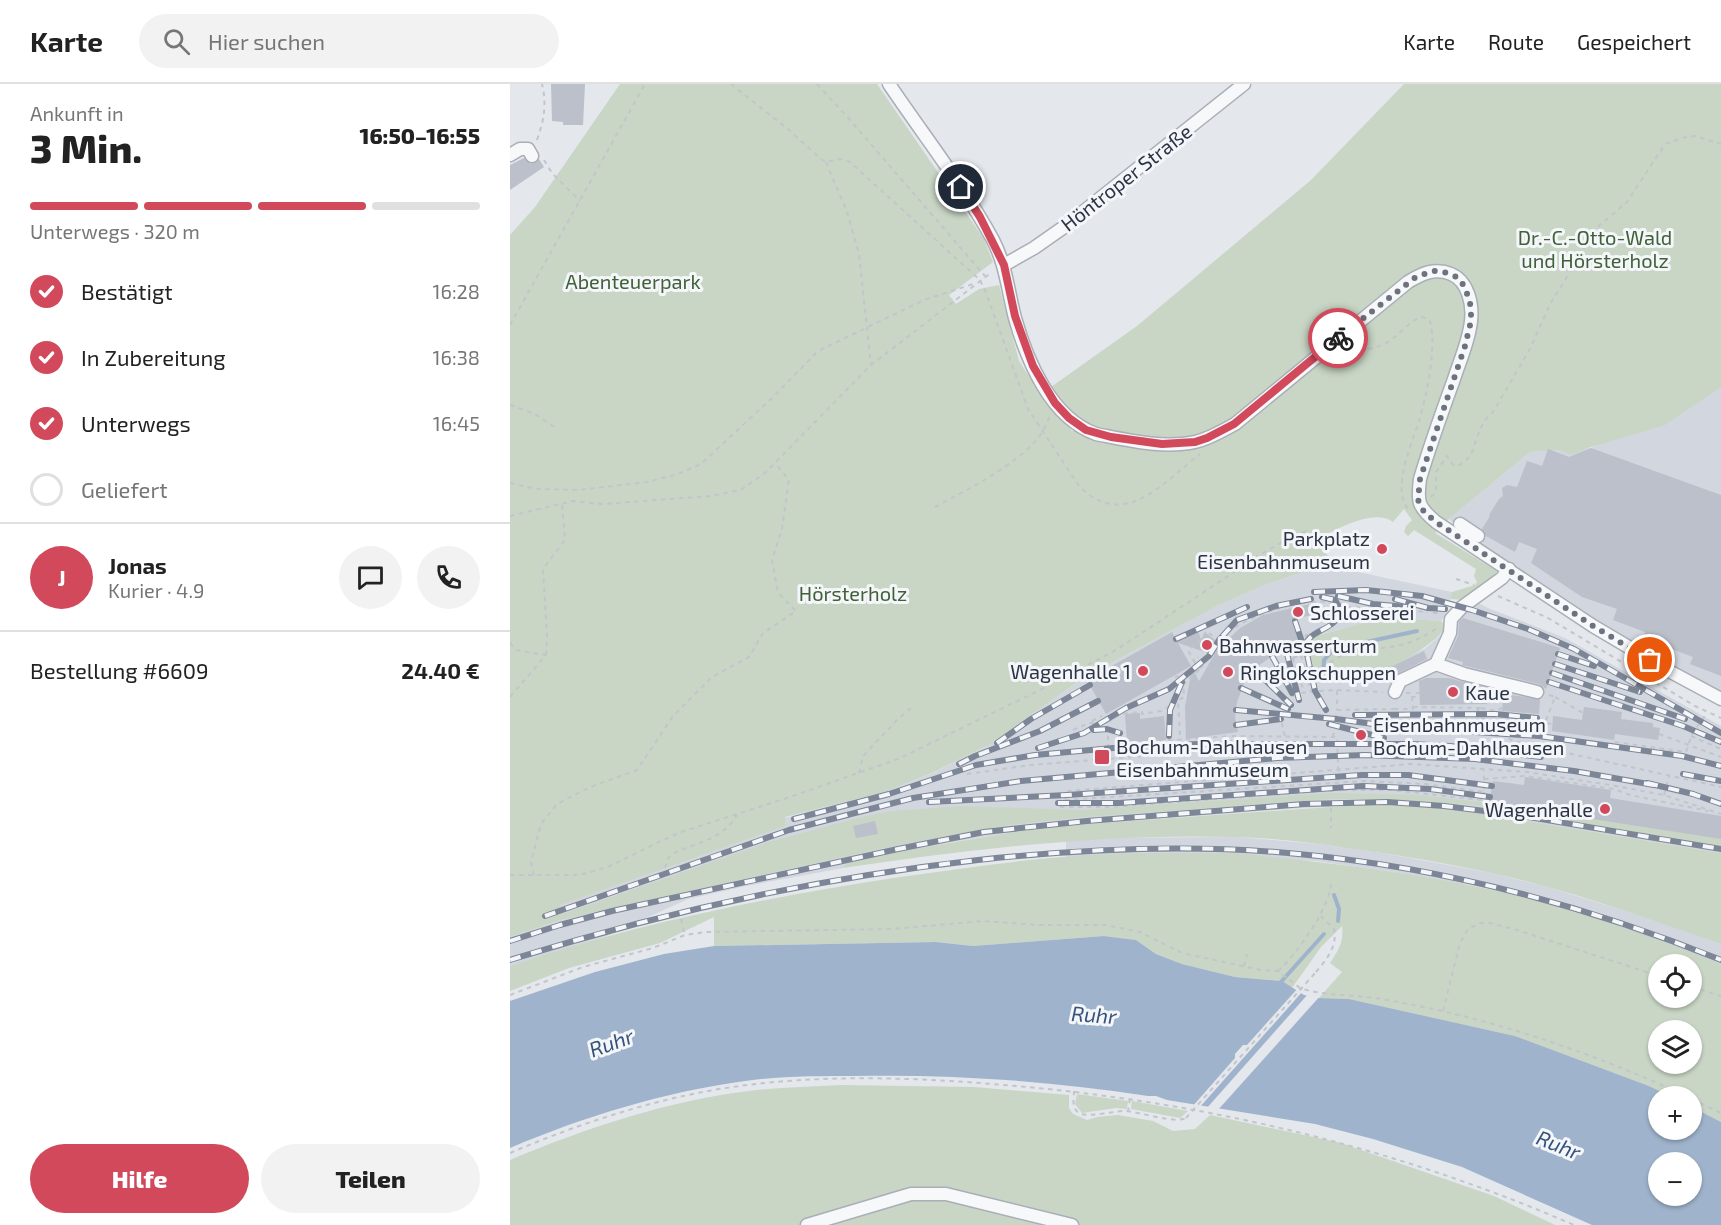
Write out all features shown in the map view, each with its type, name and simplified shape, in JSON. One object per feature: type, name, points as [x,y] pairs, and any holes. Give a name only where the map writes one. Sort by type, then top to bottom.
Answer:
[{"type":"street","points":[[889,84],[980,217],[1004,265],[1020,334],[1033,366],[1046,389],[1069,418],[1096,434],[1162,444],[1195,442],[1207,438],[1234,424],[1408,282],[1433,271],[1449,273],[1457,277],[1465,287],[1471,307],[1471,321],[1465,346],[1420,479],[1416,509],[1436,522],[1459,525],[1478,536]]},
{"type":"street","name":"Höntroper Straße","points":[[1004,265],[1064,227],[1244,84]]},
{"type":"street","points":[[510,154],[520,149],[536,152]]},
{"type":"street","points":[[1459,525],[1509,569],[1593,626],[1721,699]]},
{"type":"street","points":[[1395,692],[1400,681],[1436,664],[1450,633],[1451,619],[1462,607],[1502,578],[1509,569]]},
{"type":"street","points":[[1436,664],[1464,674],[1537,692]]},
{"type":"street","points":[[807,1225],[911,1194],[946,1194],[1072,1225]]},
{"type":"path","points":[[542,84],[544,119],[536,152],[552,173],[580,201]]},
{"type":"path","points":[[510,325],[645,84]]},
{"type":"path","points":[[731,84],[826,162],[856,240],[871,365]]},
{"type":"path","points":[[817,84],[985,276]]},
{"type":"path","points":[[1332,361],[1347,351],[1385,344],[1418,318],[1423,317],[1430,321],[1432,350],[1425,395],[1403,472],[1402,487],[1406,507],[1416,509],[1436,492],[1436,472],[1447,456],[1454,465],[1458,466],[1470,455],[1487,417],[1493,412],[1531,347],[1550,304],[1593,231],[1627,202],[1665,144],[1695,136],[1721,144]]},
{"type":"path","points":[[826,162],[840,159],[850,162],[980,280],[1028,409],[1079,486],[1095,498],[1111,504],[1130,502],[1157,490],[1205,450]]},
{"type":"path","points":[[510,516],[578,501],[602,504],[724,495],[741,490],[775,463],[871,365],[985,276],[1004,265]]},
{"type":"path","points":[[510,483],[536,489],[578,490],[647,482],[678,474],[701,464],[819,351],[924,300],[976,284]]},
{"type":"path","points":[[935,507],[1007,466],[1043,431],[1055,403]]},
{"type":"path","points":[[510,405],[535,414],[557,429]]},
{"type":"path","points":[[534,875],[531,862],[541,824],[557,804],[590,787],[637,770],[673,716],[712,677],[748,657],[763,633],[796,611],[778,593],[772,560],[782,529],[789,480],[775,463]]},
{"type":"path","points":[[510,697],[546,656],[543,569],[565,540],[562,503]]},
{"type":"path","points":[[510,875],[588,873],[610,866],[663,840],[859,773],[914,751],[1116,650],[1263,553],[1306,531]]},
{"type":"path","points":[[1300,533],[1326,544]]},
{"type":"path","points":[[1488,590],[1548,618],[1721,718]]},
{"type":"path","points":[[1183,685],[1199,670],[1228,632],[1247,620],[1282,608],[1323,600],[1331,601],[1337,606],[1428,612]]},
{"type":"path","points":[[1311,692],[1302,655],[1306,635],[1334,621],[1338,614],[1337,606]]},
{"type":"path","points":[[1327,671],[1328,665],[1340,657],[1359,651],[1412,642],[1447,622]]},
{"type":"path","points":[[1199,670],[1188,650],[1202,639],[1206,631],[1221,642]]},
{"type":"path","points":[[510,643],[516,650],[546,656]]},
{"type":"path","points":[[1290,649],[1304,693]]},
{"type":"path","points":[[1184,654],[1190,653]]},
{"type":"path","points":[[1293,658],[1302,655]]},
{"type":"path","points":[[1195,663],[1198,657]]},
{"type":"path","points":[[1174,676],[1199,670]]},
{"type":"path","points":[[1089,723],[1108,722],[1126,712],[1142,712],[1142,714],[1161,711],[1185,697],[1183,678],[1186,674]]},
{"type":"path","points":[[1333,737],[1337,690]]},
{"type":"path","points":[[1285,736],[1281,719],[1282,706],[1291,697],[1304,693],[1337,690],[1412,693],[1413,707]]},
{"type":"path","points":[[1394,709],[1395,692]]},
{"type":"path","points":[[1537,692],[1555,696],[1583,713]]},
{"type":"path","points":[[1412,696],[1417,697],[1417,693],[1420,693]]},
{"type":"path","points":[[1545,723],[1555,696]]},
{"type":"path","points":[[1178,701],[1181,753]]},
{"type":"path","points":[[1337,710],[1413,709],[1413,707],[1477,708],[1481,706],[1496,711],[1502,708]]},
{"type":"path","points":[[859,773],[863,756],[911,708]]},
{"type":"path","points":[[1477,708],[1486,724],[1512,741],[1721,787]]},
{"type":"path","points":[[1615,742],[1686,752],[1691,736],[1708,712]]},
{"type":"path","points":[[1073,730],[1102,716]]},
{"type":"path","points":[[1108,722],[1108,758]]},
{"type":"path","points":[[1425,725],[1552,724]]},
{"type":"path","points":[[1659,734],[1721,757]]},
{"type":"path","points":[[967,774],[1031,765],[1231,749],[1231,736]]},
{"type":"path","points":[[1159,741],[1231,736],[1337,737],[1339,790]]},
{"type":"path","points":[[1691,736],[1721,749]]},
{"type":"path","points":[[1484,769],[1482,800],[1392,790],[1339,790],[1091,808],[1060,807],[1067,791],[1411,764],[1484,769],[1527,772],[1664,795],[1721,815]]},
{"type":"path","points":[[1484,779],[1526,776],[1614,789],[1630,795],[1721,815]]},
{"type":"path","points":[[1664,795],[1669,776]]},
{"type":"path","points":[[1065,800],[1339,782],[1394,781],[1491,791]]},
{"type":"path","points":[[1330,808],[1331,828]]},
{"type":"path","points":[[666,868],[668,858],[674,853],[717,836],[726,830],[737,815]]},
{"type":"path","points":[[1278,971],[1321,916],[1332,888],[1331,880]]},
{"type":"path","points":[[1074,1091],[1074,1106],[1081,1114],[1128,1112],[1175,1120],[1186,1118],[1328,956],[1335,940],[1334,929],[1321,916]]},
{"type":"path","points":[[681,919],[685,935]]},
{"type":"path","points":[[510,995],[583,967],[653,948],[685,935],[727,931],[892,929],[983,921],[1039,925],[1106,925],[1140,932],[1182,953],[1267,971],[1278,971],[1300,988],[1320,993],[1356,995],[1443,1011],[1552,1041],[1662,1086]]},
{"type":"path","points":[[1443,1011],[1460,943],[1468,929],[1481,923],[1517,930],[1648,972]]},
{"type":"path","points":[[1245,966],[1247,954]]},
{"type":"path","points":[[1702,990],[1721,996]]},
{"type":"path","points":[[510,1153],[573,1128],[657,1103],[748,1085],[842,1079],[975,1082],[1130,1098],[1276,1126],[1359,1147],[1443,1174],[1574,1225]]},
{"type":"path","points":[[1128,1112],[1130,1098]]},
{"type":"path","points":[[1702,1104],[1721,1113]]},
{"type":"shaded area","points":[[1721,386],[1721,693],[1637,647],[1474,542],[1449,519],[1530,452],[1591,448]]},
{"type":"shaded area","name":"Eisenbahnmuseum Bochum-Dahlhausen","points":[[1329,569],[1353,571],[1452,592],[1446,614],[1441,621],[1412,619],[1366,622],[1319,635],[1334,678],[1334,674],[1376,673],[1426,648],[1443,633],[1446,627],[1477,602],[1565,638],[1721,726],[1721,853],[1472,812],[1419,806],[1359,805],[1303,808],[1087,824],[1020,831],[952,842],[846,863],[843,868],[688,899],[602,938],[510,966],[510,937],[564,919],[559,905],[786,826],[785,818],[885,792],[935,772],[989,745],[1083,678],[1219,605],[1267,584],[1303,572]]},
{"type":"shaded area","points":[[1237,837],[1319,844],[1496,874],[1642,916],[1721,944],[1721,964],[1702,957],[1702,954],[1693,954],[1542,902],[1487,888],[1386,871],[1316,861],[1110,854],[1066,858],[1066,841],[1107,838]]},
{"type":"green space","points":[[620,84],[877,84],[984,239],[993,262],[949,295],[956,304],[979,289],[999,285],[1019,361],[1040,393],[1072,431],[1097,428],[1077,418],[1051,387],[1137,326],[1311,180],[1404,84],[1721,84],[1721,387],[1665,425],[1571,455],[1561,450],[1530,452],[1449,519],[1435,533],[1497,571],[1489,586],[1465,600],[1450,599],[1452,592],[1475,585],[1477,582],[1474,576],[1476,569],[1414,530],[1408,536],[1404,532],[1412,520],[1404,509],[1393,522],[1375,517],[1353,522],[1314,541],[1329,557],[1353,571],[1329,569],[1303,572],[1267,584],[1219,605],[1083,678],[989,745],[934,772],[885,792],[785,817],[786,826],[560,905],[563,914],[769,842],[891,811],[961,806],[1081,810],[1331,793],[1417,795],[1489,803],[1721,839],[1721,846],[1473,805],[1389,799],[1331,799],[1086,817],[1017,824],[898,845],[564,919],[510,937],[510,235],[535,207]]},
{"type":"green space","points":[[1412,619],[1441,621],[1446,627],[1425,647],[1384,670],[1371,674],[1334,674],[1334,678],[1318,678],[1308,656],[1308,643],[1313,637],[1366,622]]},
{"type":"green space","points":[[1359,805],[1419,806],[1472,812],[1721,853],[1721,944],[1582,897],[1496,874],[1389,854],[1280,840],[1187,836],[1088,840],[990,849],[843,868],[846,863],[903,851],[1020,831],[1087,824]]},
{"type":"green space","points":[[1141,853],[1236,853],[1425,877],[1488,889],[1547,904],[1606,921],[1695,954],[1648,954],[1648,1008],[1702,1008],[1702,957],[1721,964],[1721,1122],[1702,1112],[1702,1086],[1649,1086],[1515,1036],[1349,999],[1319,998],[1342,972],[1330,963],[1340,945],[1342,926],[1321,947],[1292,988],[1282,981],[1235,977],[1182,964],[1156,954],[1136,940],[1104,936],[973,946],[936,942],[714,946],[714,917],[660,943],[569,968],[510,991],[510,966],[604,937],[700,914],[796,894],[893,878],[1028,860]]},
{"type":"green space","points":[[841,1085],[974,1087],[1069,1095],[1069,1108],[1073,1114],[1087,1120],[1118,1115],[1153,1121],[1173,1131],[1195,1129],[1210,1115],[1341,1143],[1494,1196],[1555,1225],[510,1225],[510,1160],[627,1117],[688,1101],[761,1090]]},
{"type":"green space","points":[[1077,1094],[1128,1101],[1127,1109],[1116,1108],[1082,1113],[1075,1104]]},
{"type":"green space","points":[[1132,1101],[1188,1111],[1180,1118],[1131,1109]]},
{"type":"water","name":"Ruhr","points":[[1104,936],[1136,940],[1156,954],[1182,964],[1235,977],[1282,981],[1304,995],[1349,999],[1515,1036],[1649,1086],[1648,1140],[1702,1140],[1702,1112],[1721,1122],[1721,1225],[1592,1225],[1462,1167],[1373,1139],[1315,1124],[1167,1100],[1156,1096],[1001,1080],[891,1076],[800,1077],[745,1081],[685,1092],[626,1107],[538,1136],[510,1148],[510,1001],[595,972],[664,954],[714,946],[936,942],[973,946]]},
{"type":"pier","points":[[1298,988],[1303,991],[1199,1108],[1192,1107],[1235,1058],[1235,1054],[1243,1045],[1247,1045]]},
{"type":"pier","points":[[1309,993],[1321,995],[1217,1111],[1206,1109]]},
{"type":"building","points":[[551,84],[585,84],[583,125],[563,125],[563,122],[552,121]]},
{"type":"building","points":[[524,158],[531,164],[539,159],[544,167],[510,190],[510,165]]},
{"type":"building","points":[[1591,448],[1721,495],[1721,676],[1690,664],[1693,657],[1643,638],[1645,632],[1613,620],[1617,609],[1582,597],[1531,563],[1537,549],[1519,542],[1515,552],[1486,536],[1482,529],[1503,496],[1502,488],[1507,485],[1517,487],[1527,461],[1542,466],[1548,449],[1569,457]]},
{"type":"building","points":[[1310,604],[1312,615],[1293,619],[1301,647],[1272,656],[1254,669],[1245,681],[1237,702],[1235,717],[1238,732],[1186,739],[1185,707],[1192,667],[1199,681],[1214,655],[1178,643],[1191,666],[1106,714],[1087,680],[1172,632],[1177,641],[1198,631],[1201,639],[1206,633],[1222,645],[1240,628],[1263,615]]},
{"type":"building","points":[[1463,618],[1560,648],[1546,689],[1539,684],[1462,665],[1463,662],[1448,658],[1458,636],[1459,622]]},
{"type":"building","points":[[1424,651],[1427,659],[1381,682],[1378,673]]},
{"type":"building","name":"Kaue","points":[[1426,678],[1449,678],[1486,688],[1487,704],[1420,705],[1419,681]]},
{"type":"building","points":[[1503,694],[1540,699],[1539,714],[1502,711]]},
{"type":"building","points":[[1584,707],[1622,712],[1621,719],[1653,723],[1653,727],[1660,728],[1658,740],[1615,734],[1614,740],[1552,731],[1553,716],[1582,720]]},
{"type":"building","points":[[1140,713],[1140,719],[1164,716],[1166,740],[1127,743],[1125,714]]},
{"type":"building","name":"Wagenhalle","points":[[1525,777],[1611,790],[1610,798],[1721,816],[1721,839],[1489,803],[1493,781],[1524,785]]},
{"type":"building","points":[[875,821],[878,834],[856,838],[853,826]]},
{"type":"waterway","points":[[1323,674],[1324,660],[1334,649],[1417,631]]},
{"type":"waterway","points":[[1334,895],[1339,909],[1338,921]]},
{"type":"waterway","points":[[1280,983],[1324,934]]},
{"type":"railway","points":[[1314,592],[1366,590],[1422,596],[1528,629],[1574,649],[1721,733]]},
{"type":"railway","points":[[1338,596],[1373,604],[1407,607]]},
{"type":"railway","points":[[1322,597],[1335,600],[1341,610],[1334,622],[1313,635],[1305,645],[1315,691],[1326,710]]},
{"type":"railway","points":[[1038,748],[1084,733],[1126,708],[1169,689],[1209,656],[1219,640],[1237,620],[1276,606],[1311,599]]},
{"type":"railway","points":[[1395,599],[1428,608],[1445,609]]},
{"type":"railway","points":[[1176,639],[1247,607]]},
{"type":"railway","points":[[1295,621],[1305,651]]},
{"type":"railway","points":[[1286,650],[1299,700]]},
{"type":"railway","points":[[1558,654],[1594,666]]},
{"type":"railway","points":[[1272,656],[1292,693]]},
{"type":"railway","points":[[1555,664],[1640,692]]},
{"type":"railway","points":[[1254,669],[1291,705]]},
{"type":"railway","points":[[1552,673],[1685,719]]},
{"type":"railway","points":[[1169,736],[1170,710],[1182,682]]},
{"type":"railway","points":[[1549,682],[1683,726],[1721,742]]},
{"type":"railway","points":[[997,743],[1031,719],[1090,685]]},
{"type":"railway","points":[[1241,688],[1288,709]]},
{"type":"railway","points":[[959,764],[1040,731],[1098,701]]},
{"type":"railway","points":[[1236,710],[1396,727],[1539,736],[1682,756],[1721,766]]},
{"type":"railway","points":[[1355,715],[1495,714],[1537,718]]},
{"type":"railway","points":[[1236,725],[1281,719]]},
{"type":"railway","points":[[1329,724],[1384,738]]},
{"type":"railway","points":[[1094,730],[1107,729],[1120,733]]},
{"type":"railway","points":[[794,819],[889,794],[976,765],[1035,755],[1113,748],[1198,744],[1411,744],[1450,746],[1541,757]]},
{"type":"railway","points":[[545,916],[789,830],[913,798],[1021,781],[1277,758],[1365,755],[1475,759],[1574,771],[1654,785]]},
{"type":"railway","points":[[1683,774],[1721,781]]},
{"type":"railway","points":[[929,802],[1362,775],[1408,775],[1492,786]]},
{"type":"railway","points":[[1647,783],[1693,794],[1721,804]]},
{"type":"railway","points":[[1058,803],[1119,803],[1363,786],[1430,789],[1490,797]]},
{"type":"railway","points":[[510,941],[612,911],[984,832],[1087,821],[1304,804],[1388,802],[1444,806],[1517,815],[1721,849]]},
{"type":"railway","points":[[510,960],[683,912],[859,876],[1017,856],[1171,848],[1288,853],[1399,867],[1454,878],[1508,890],[1616,921],[1721,960]]},
{"type":"way so far","points":[[1338,338],[1416,277],[1433,271],[1441,271],[1457,277],[1462,282],[1469,297],[1471,321],[1465,346],[1420,479],[1418,500],[1420,506],[1436,522],[1593,626],[1650,660]]},
{"type":"place","name":"Parkplatz Eisenbahnmuseum","points":[[1382,549]]},
{"type":"place","name":"Schlosserei","points":[[1298,612]]},
{"type":"place","name":"Bahnwasserturm","points":[[1207,645]]},
{"type":"place","name":"Wagenhalle 1","points":[[1143,671]]},
{"type":"place","name":"Ringlokschuppen","points":[[1228,672]]},
{"type":"place","name":"Kaue","points":[[1453,692]]},
{"type":"place","name":"Eisenbahnmuseum Bochum-Dahlhausen","points":[[1361,735]]},
{"type":"place","name":"Bochum-Dahlhausen Eisenbahnmuseum","points":[[1102,757]]},
{"type":"place","name":"Wagenhalle","points":[[1605,809]]},
{"type":"route","points":[[961,187],[994,242],[1004,265],[1020,334],[1033,366],[1055,403],[1069,418],[1086,430],[1111,437],[1162,444],[1195,442],[1207,438],[1234,424],[1338,338]]},
{"type":"park label","name":"Dr.-C.-Otto-Wald und Hörsterholz","points":[[1595,248]]},
{"type":"park label","name":"Abenteuerpark","points":[[633,281]]},
{"type":"park label","name":"Hörsterholz","points":[[853,593]]}]
